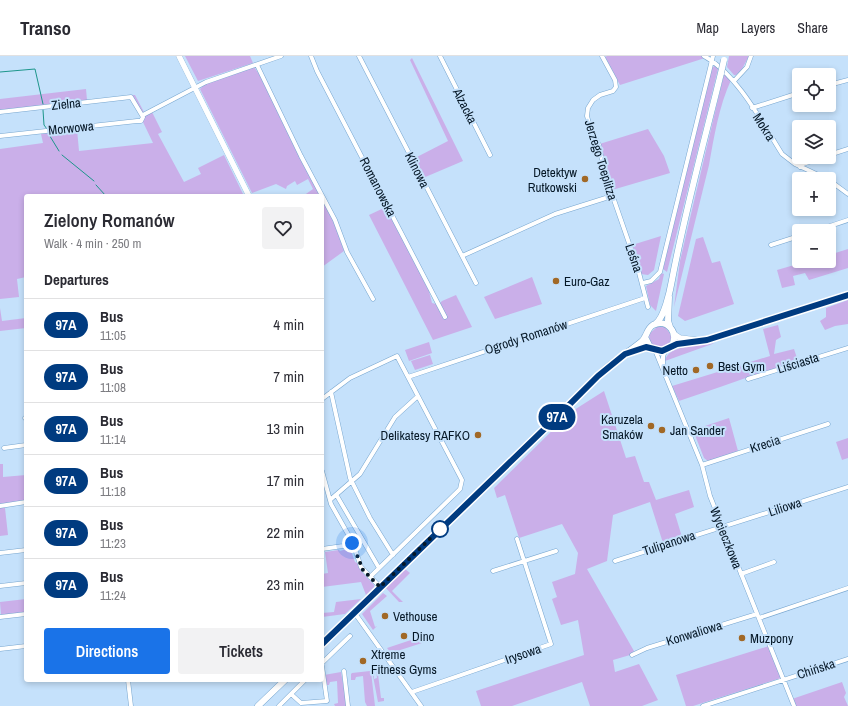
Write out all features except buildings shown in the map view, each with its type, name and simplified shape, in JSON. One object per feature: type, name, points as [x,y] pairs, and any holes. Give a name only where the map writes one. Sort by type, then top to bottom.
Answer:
[{"type":"main road","points":[[179,56],[248,194]]},
{"type":"main road","points":[[324,642],[598,376],[642,341],[648,330],[661,318],[669,294],[681,233],[725,58]]},
{"type":"main road","points":[[669,294],[668,321],[674,334],[682,339],[707,340]]},
{"type":"main road","points":[[625,354],[653,349],[668,349],[677,344],[707,340],[848,295]]},
{"type":"main road","points":[[655,324],[664,324],[670,327]]},
{"type":"main road","points":[[668,349],[674,341],[674,334]]},
{"type":"main road","points":[[645,336],[653,349]]},
{"type":"main road","points":[[258,706],[283,682]]},
{"type":"street","points":[[195,87],[280,56]]},
{"type":"street","name":"Romanowska","points":[[311,56],[317,71],[445,317]]},
{"type":"street","name":"Klinowa","points":[[359,56],[476,284]]},
{"type":"street","name":"Alzacka","points":[[440,56],[490,155]]},
{"type":"street","name":"Jerzego Toeplitza","points":[[602,56],[615,80],[616,87],[613,91],[600,95],[593,100],[588,108],[587,116],[590,127],[599,145],[605,174],[617,210]]},
{"type":"street","name":"Mokra","points":[[704,56],[712,58],[734,81],[782,154],[788,160],[812,172]]},
{"type":"street","points":[[734,81],[747,67],[751,56]]},
{"type":"street","points":[[643,284],[651,281],[660,272],[712,58]]},
{"type":"street","points":[[257,65],[300,156],[321,194]]},
{"type":"street","points":[[836,83],[848,80]]},
{"type":"street","name":"Morwowa","points":[[0,136],[137,121],[195,87]]},
{"type":"street","points":[[752,108],[792,95]]},
{"type":"street","name":"Zielna","points":[[0,112],[133,98],[142,117]]},
{"type":"street","points":[[836,153],[848,149]]},
{"type":"street","points":[[800,167],[803,164]]},
{"type":"street","name":"Mokra","points":[[836,185],[848,194]]},
{"type":"street","points":[[462,256],[555,214],[612,196]]},
{"type":"street","points":[[324,200],[335,220],[347,252],[373,299]]},
{"type":"street","name":"Leśna","points":[[617,210],[643,284],[648,306]]},
{"type":"street","points":[[836,224],[848,220]]},
{"type":"street","points":[[771,245],[792,238]]},
{"type":"street","name":"Ogrody Romanów","points":[[408,377],[645,298]]},
{"type":"street","name":"Liściasta","points":[[748,379],[848,348]]},
{"type":"street","name":"Wycieczkowa","points":[[653,349],[664,368],[702,465],[710,496],[794,706]]},
{"type":"street","name":"Wycieczkowa","points":[[664,368],[663,357],[668,349]]},
{"type":"street","points":[[324,397],[350,378],[397,356],[461,478],[462,484],[460,489],[370,577]]},
{"type":"street","points":[[331,392],[350,478],[370,518],[393,555]]},
{"type":"street","points":[[330,500],[337,496],[360,474],[395,416],[418,396]]},
{"type":"street","name":"Krecia","points":[[702,465],[828,424]]},
{"type":"street","points":[[4,448],[24,445]]},
{"type":"street","points":[[324,478],[330,500],[352,543],[361,567],[380,587]]},
{"type":"street","name":"Liliowa","points":[[723,528],[848,487]]},
{"type":"street","points":[[337,496],[379,568]]},
{"type":"street","points":[[0,506],[24,502]]},
{"type":"street","name":"Tulipanowa","points":[[615,561],[723,528]]},
{"type":"street","name":"Irysowa","points":[[412,692],[551,644],[517,539]]},
{"type":"street","points":[[324,549],[352,543]]},
{"type":"street","points":[[0,553],[24,550]]},
{"type":"street","points":[[493,572],[556,551]]},
{"type":"street","points":[[741,574],[774,562]]},
{"type":"street","points":[[0,586],[24,583]]},
{"type":"street","name":"Konwaliowa","points":[[632,655],[647,648],[848,588]]},
{"type":"street","points":[[354,612],[421,706]]},
{"type":"street","points":[[0,617],[24,614]]},
{"type":"street","points":[[324,661],[350,636]]},
{"type":"street","points":[[0,650],[24,646]]},
{"type":"street","name":"Chińska","points":[[703,706],[848,659]]},
{"type":"street","points":[[344,671],[348,706]]},
{"type":"street","points":[[291,694],[301,703],[327,701],[324,678]]},
{"type":"street","points":[[128,682],[131,706]]},
{"type":"street","points":[[279,706],[303,682]]},
{"type":"shaded area","points":[[185,56],[250,56],[253,63],[198,81]]},
{"type":"shaded area","points":[[705,56],[705,58],[620,85],[605,57]]},
{"type":"shaded area","points":[[729,56],[749,56],[742,69],[736,75],[734,75],[727,67]]},
{"type":"shaded area","points":[[412,58],[463,161],[423,178],[413,159],[448,141],[410,60]]},
{"type":"shaded area","points":[[715,66],[718,69],[667,272],[663,269],[712,67]]},
{"type":"shaded area","points":[[254,67],[259,74],[320,194],[306,194],[313,189],[308,179],[297,185],[295,181],[287,186],[286,189],[276,184],[252,193],[200,89],[205,84]]},
{"type":"shaded area","points":[[724,74],[731,80],[720,111],[709,165],[674,307],[680,261]]},
{"type":"shaded area","points":[[86,89],[87,100],[0,110],[0,99]]},
{"type":"shaded area","points":[[130,95],[135,95],[145,114],[151,110],[162,132],[158,134],[184,182],[201,174],[198,168],[224,155],[243,194],[24,194],[24,277],[17,279],[19,297],[0,299],[0,149],[43,143],[41,134],[77,129],[79,151],[153,143],[143,122],[140,122],[142,119]]},
{"type":"shaded area","points":[[648,129],[664,156],[670,173],[612,190],[604,157],[593,146]]},
{"type":"shaded area","points":[[324,203],[334,221],[344,251],[324,266]]},
{"type":"shaded area","points":[[386,207],[429,291],[432,303],[440,303],[456,295],[472,327],[433,340],[369,215]]},
{"type":"shaded area","points":[[661,236],[654,270],[648,275],[641,274],[632,245]]},
{"type":"shaded area","points":[[703,237],[712,263],[720,261],[734,304],[685,321],[678,316],[696,239]]},
{"type":"shaded area","points":[[848,249],[848,268],[809,280],[805,273],[793,276],[795,285],[782,288],[777,270],[792,266],[792,268],[836,268],[836,253]]},
{"type":"shaded area","points":[[661,273],[664,274],[656,311],[650,305],[646,286],[659,279]]},
{"type":"shaded area","points":[[532,277],[542,304],[495,319],[484,297]]},
{"type":"shaded area","points":[[848,300],[848,324],[835,326],[825,330],[820,321],[826,317],[826,308]]},
{"type":"shaded area","points":[[0,308],[2,321],[24,318],[24,328],[0,331]]},
{"type":"shaded area","points":[[778,325],[781,337],[776,340],[774,354],[794,349],[798,361],[679,401],[672,386],[770,356],[763,329]]},
{"type":"shaded area","points":[[657,327],[665,327],[672,336],[670,342],[662,348],[650,344],[649,334]]},
{"type":"shaded area","points":[[429,342],[432,353],[409,361],[405,350]]},
{"type":"shaded area","points":[[715,343],[665,361],[667,355],[672,351],[686,347]]},
{"type":"shaded area","points":[[430,355],[433,364],[415,370],[411,361]]},
{"type":"shaded area","points":[[604,391],[626,458],[635,456],[644,482],[649,482],[656,500],[689,490],[694,507],[675,514],[682,537],[663,543],[650,502],[613,515],[607,561],[587,569],[634,651],[630,655],[613,660],[615,672],[639,664],[658,700],[642,706],[590,706],[582,682],[512,706],[481,706],[476,691],[584,655],[578,620],[561,625],[552,599],[557,597],[552,582],[575,574],[578,553],[562,524],[519,538],[505,495],[497,498],[494,488],[571,412]]},
{"type":"shaded area","points":[[729,418],[738,451],[708,461],[704,458],[693,430]]},
{"type":"shaded area","points":[[848,438],[848,458],[842,460],[836,442]]},
{"type":"shaded area","points":[[0,464],[3,464],[3,477],[24,475],[24,501],[0,504]]},
{"type":"shaded area","points":[[0,508],[5,508],[8,535],[0,536]]},
{"type":"shaded area","points":[[350,548],[355,562],[374,585],[374,587],[366,595],[361,582],[324,587],[324,574],[328,573],[325,552],[340,551]]},
{"type":"shaded area","points":[[405,569],[410,573],[392,591],[403,602],[399,602],[385,587]]},
{"type":"shaded area","points":[[383,593],[387,596],[370,611],[375,627],[377,626],[373,630],[362,614]]},
{"type":"shaded area","points":[[24,599],[24,612],[1,615],[0,602]]},
{"type":"shaded area","points":[[361,599],[345,614],[324,617],[324,613],[334,612],[336,602]]},
{"type":"shaded area","points":[[420,637],[422,643],[391,653],[387,648]]},
{"type":"shaded area","points":[[769,646],[781,678],[693,706],[686,706],[676,675]]},
{"type":"shaded area","points":[[389,668],[393,673],[390,675],[389,673],[378,674],[381,698],[384,698],[384,701],[378,702],[372,671],[374,670],[374,679],[377,678],[376,670]]},
{"type":"shaded area","points":[[370,671],[375,706],[367,706],[365,702],[363,676],[356,677],[355,680],[351,680],[352,673]]},
{"type":"shaded area","points":[[341,672],[347,706],[335,706],[334,704],[338,703],[337,681],[330,682],[329,685],[326,685],[324,675]]},
{"type":"shaded area","points":[[842,682],[846,693],[844,697],[848,706],[795,706],[792,699]]},
{"type":"waterway","points":[[0,72],[35,69],[43,104]]},
{"type":"waterway","points":[[43,110],[44,125],[47,129]]},
{"type":"waterway","points":[[59,151],[48,133],[75,130]]},
{"type":"waterway","points":[[62,155],[94,181]]},
{"type":"waterway","points":[[96,185],[104,194]]},
{"type":"bus line","name":"97A","points":[[324,642],[598,376],[625,354],[646,347],[662,351],[667,350],[677,344],[694,343],[707,340],[848,295]]},
{"type":"place","name":"Detektyw Rutkowski","points":[[585,179]]},
{"type":"place","name":"Euro-Gaz","points":[[556,281]]},
{"type":"place","name":"Best Gym","points":[[710,366]]},
{"type":"place","name":"Netto","points":[[696,370]]},
{"type":"place","name":"Karuzela Smaków","points":[[651,426]]},
{"type":"place","name":"Jan Sander","points":[[662,430]]},
{"type":"place","name":"Delikatesy RAFKO","points":[[478,435]]},
{"type":"place","name":"Vethouse","points":[[385,616]]},
{"type":"place","name":"Dino","points":[[404,636]]},
{"type":"place","name":"Muzpony","points":[[742,638]]},
{"type":"place","name":"Xtreme Fitness Gyms","points":[[363,661]]},
{"type":"route","points":[[352,543],[363,570],[380,587],[440,529]]}]
